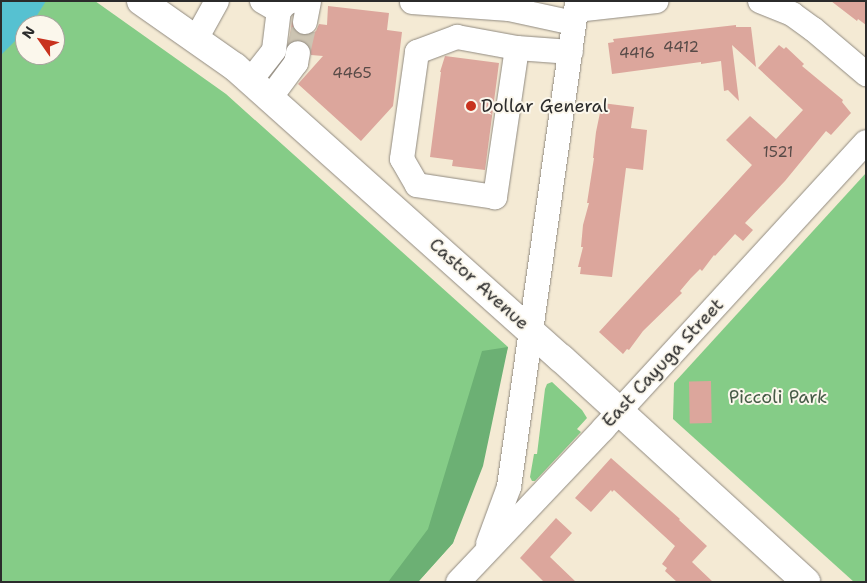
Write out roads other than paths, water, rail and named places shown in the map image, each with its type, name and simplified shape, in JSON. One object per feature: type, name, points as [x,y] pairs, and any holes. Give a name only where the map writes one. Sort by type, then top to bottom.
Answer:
[{"type":"main road","name":"Castor Avenue","points":[[141,1],[260,89],[531,331],[806,582]]},
{"type":"street","points":[[196,40],[217,1]]},
{"type":"street","points":[[412,2],[576,11],[657,1]]},
{"type":"street","points":[[760,1],[792,14],[814,29],[866,74]]},
{"type":"street","points":[[260,89],[274,50],[278,4]]},
{"type":"street","points":[[486,551],[509,487],[576,11]]},
{"type":"street","points":[[417,185],[402,159],[418,52],[457,36],[516,48],[571,52]]},
{"type":"street","points":[[417,185],[496,197],[516,48]]},
{"type":"street","points":[[260,89],[296,64],[298,53]]},
{"type":"street","name":"East Cayuga Street","points":[[458,582],[619,411],[866,142]]},
{"type":"street","points":[[395,210],[417,185]]},
{"type":"water","points":[[1,1],[46,1],[37,15],[15,15],[15,41],[1,55]]},
{"type":"tunnel","points":[[298,53],[305,22]]},
{"type":"place","name":"Dollar General","points":[[471,106]]},
{"type":"park label","name":"Piccoli Park","points":[[778,397]]}]
